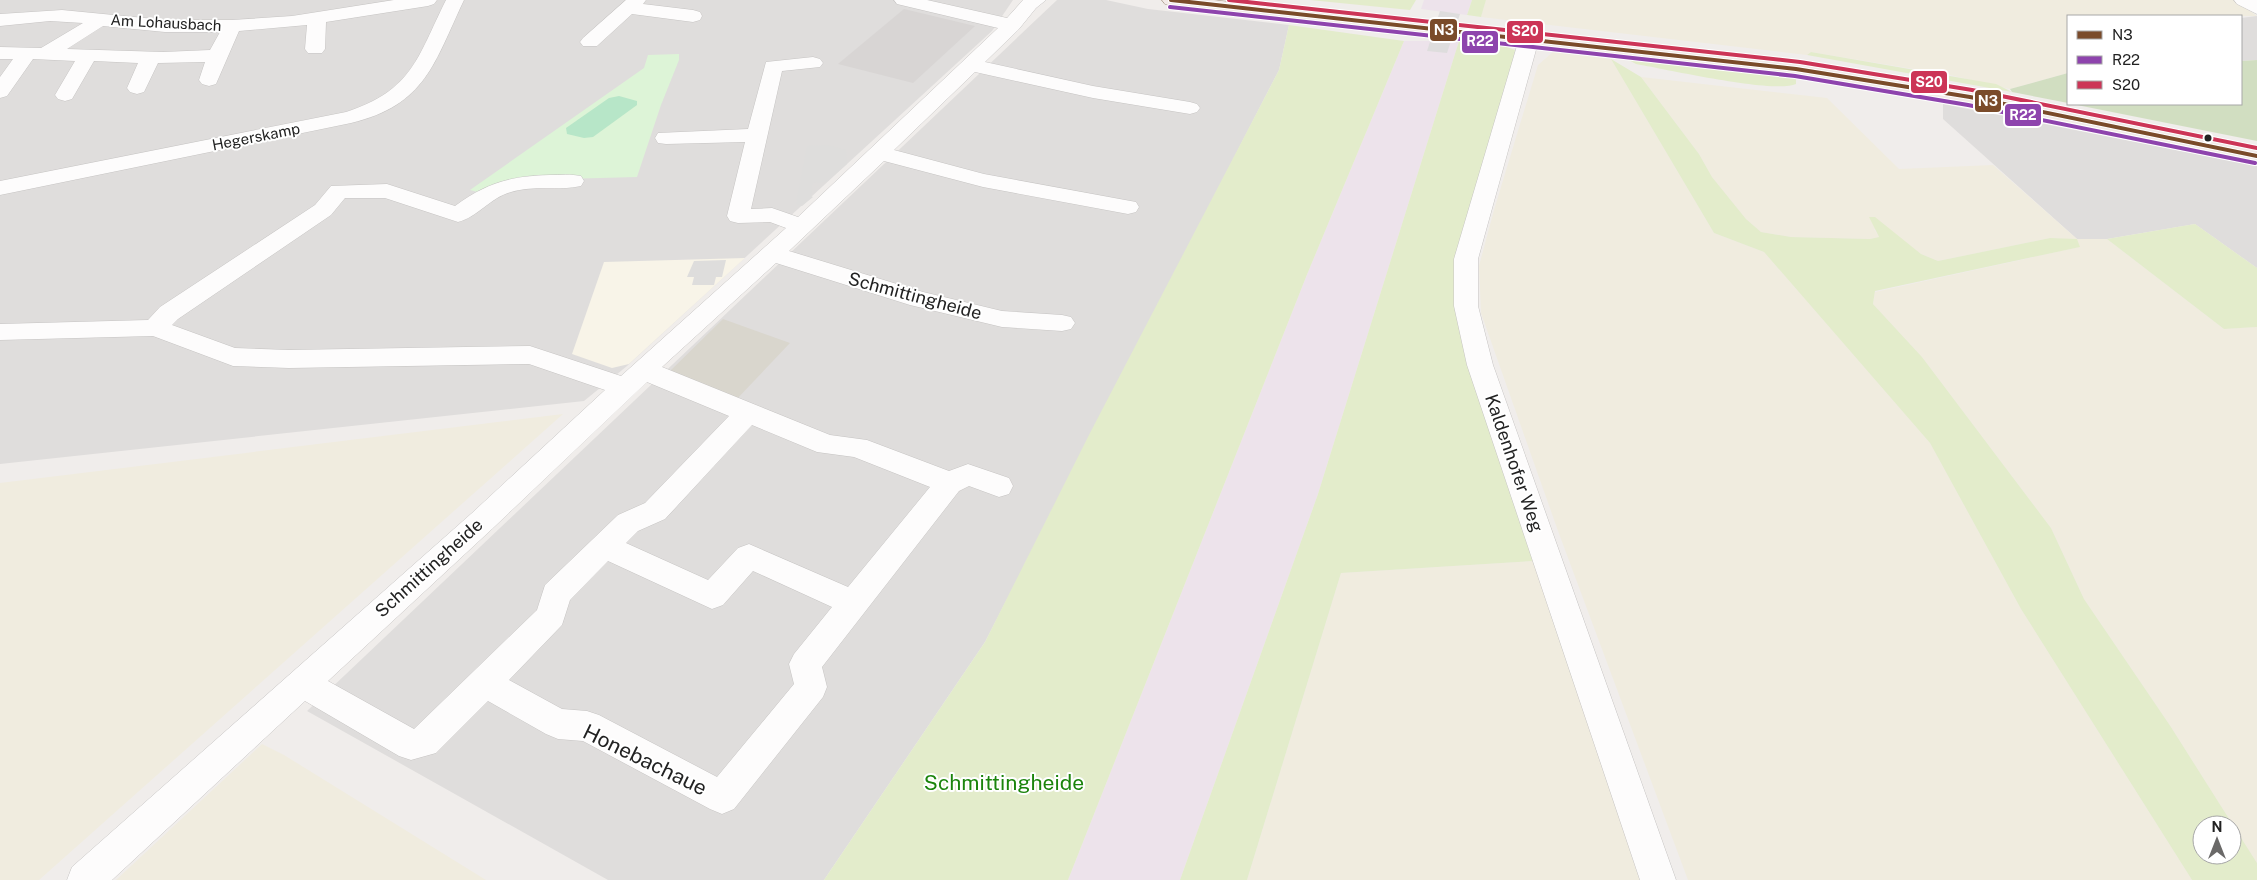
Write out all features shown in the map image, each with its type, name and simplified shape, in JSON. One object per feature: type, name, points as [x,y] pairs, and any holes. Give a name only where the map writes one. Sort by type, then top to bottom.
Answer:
[{"type":"main road","points":[[1171,0],[1333,21],[1529,39],[1728,60],[1836,74],[2049,113],[2257,156]]},
{"type":"main road","points":[[1188,0],[1206,5]]},
{"type":"street","name":"Am Lohausbach","points":[[0,20],[46,15],[83,16],[100,20],[166,26],[232,26],[317,19],[428,0]]},
{"type":"street","name":"Hegerskamp","points":[[0,188],[369,112],[391,101],[412,81],[455,0]]},
{"type":"street","points":[[903,0],[1012,25]]},
{"type":"street","points":[[2243,0],[2257,8]]},
{"type":"street","name":"Schmittingheide","points":[[85,880],[489,515],[634,379],[772,254],[971,65],[1012,25],[1032,1]]},
{"type":"street","points":[[590,42],[632,4],[693,16]]},
{"type":"street","points":[[315,50],[317,19]]},
{"type":"street","name":"Am Lohausbach","points":[[48,52],[100,20]]},
{"type":"street","name":"Am Lohausbach","points":[[209,80],[217,55],[232,26]]},
{"type":"street","name":"Kaldenhofer Weg","points":[[1529,39],[1466,258],[1466,306],[1480,365],[1658,880]]},
{"type":"street","name":"Am Lohausbach","points":[[0,53],[48,52],[150,59],[217,55]]},
{"type":"street","points":[[0,92],[26,53]]},
{"type":"street","points":[[64,95],[88,55]]},
{"type":"street","points":[[136,88],[150,59]]},
{"type":"street","points":[[802,226],[772,215],[738,216],[773,66],[813,63]]},
{"type":"street","points":[[971,65],[1093,92],[1190,108]]},
{"type":"street","points":[[666,138],[756,135]]},
{"type":"street","points":[[879,152],[982,180],[1128,207]]},
{"type":"street","points":[[155,328],[169,313],[323,210],[339,191],[387,191],[466,218],[488,193],[496,190],[526,183],[573,181]]},
{"type":"street","name":"Schmittingheide","points":[[772,254],[919,300],[1002,320],[1062,323]]},
{"type":"street","points":[[0,332],[155,328],[233,357],[290,359],[530,355],[634,379],[748,413],[827,445],[857,447],[949,483],[968,476],[998,486]]},
{"type":"street","points":[[302,684],[411,745],[424,742],[551,616],[556,594],[628,524],[655,511],[748,413]]},
{"type":"street","name":"Honebachaue","points":[[485,683],[558,724],[587,726],[722,798],[811,687],[805,664],[949,483]]},
{"type":"street","points":[[606,547],[712,596],[749,556],[854,603]]},
{"type":"shaded area","points":[[0,0],[1013,0],[992,31],[627,366],[584,401],[0,464]]},
{"type":"shaded area","points":[[1057,0],[1106,0],[1148,9],[1289,25],[1279,70],[985,642],[824,880],[608,880],[307,711]]},
{"type":"shaded area","points":[[1424,0],[1472,0],[1467,15],[1421,9]]},
{"type":"shaded area","points":[[1486,0],[2235,0],[2257,16],[2067,15],[2067,73],[2010,89],[1950,75],[1811,52],[1807,55],[1481,17]]},
{"type":"shaded area","points":[[2257,16],[2257,60],[2242,61],[2242,18]]},
{"type":"shaded area","points":[[1404,41],[1459,41],[1318,494],[1180,880],[1068,880],[1306,277]]},
{"type":"shaded area","points":[[1553,52],[1611,59],[1714,233],[1764,252],[1930,443],[2021,609],[2192,880],[1688,880],[1558,531],[1481,313],[1479,266],[1494,210],[1538,65]]},
{"type":"shaded area","points":[[1641,77],[1827,98],[1899,169],[1993,165],[2077,239],[2107,239],[2224,329],[2257,327],[2257,863],[2242,839],[2242,815],[2227,815],[2171,727],[2084,599],[2051,528],[1922,357],[1873,304],[1875,292],[2079,247],[2077,240],[2050,238],[1938,261],[1921,254],[1904,241],[1874,229],[1879,237],[1870,239],[1791,237],[1761,232],[1746,219],[1712,177],[1699,154]]},
{"type":"shaded area","points":[[1943,104],[2257,166],[2257,268],[2195,224],[2107,239],[2077,239],[1943,119]]},
{"type":"shaded area","points":[[828,145],[846,150],[847,164],[826,182],[813,183],[811,196],[813,197],[802,206],[796,204],[807,146]]},
{"type":"shaded area","points":[[745,258],[629,364],[612,368],[572,354],[604,262]]},
{"type":"shaded area","points":[[726,260],[722,277],[716,277],[714,285],[692,285],[694,277],[687,277],[694,261]]},
{"type":"shaded area","points":[[723,319],[790,343],[735,401],[670,371]]},
{"type":"shaded area","points":[[563,414],[39,880],[0,880],[0,483]]},
{"type":"shaded area","points":[[1533,561],[1641,880],[1247,880],[1341,573]]},
{"type":"shaded area","points":[[262,744],[284,755],[486,880],[116,880]]},
{"type":"green space","points":[[1310,0],[1416,0],[1410,10]]},
{"type":"green space","points":[[1472,0],[1486,0],[1481,17],[1467,15]]},
{"type":"green space","name":"Schmittingheide","points":[[1289,25],[1404,41],[1306,277],[1068,880],[824,880],[985,642],[1090,433],[1279,70]]},
{"type":"green space","points":[[1459,41],[1496,43],[1515,50],[1514,61],[1462,246],[1533,561],[1341,573],[1247,880],[1180,880],[1318,494]]},
{"type":"green space","points":[[1811,52],[1996,84],[2012,92],[1807,55]]},
{"type":"green space","points":[[679,54],[679,60],[661,105],[637,177],[526,180],[481,193],[470,190],[644,68],[648,55]]},
{"type":"green space","points":[[1634,56],[1777,72],[1796,78],[1796,84],[1766,86],[1719,80],[1636,64],[1627,59]]},
{"type":"green space","points":[[1611,59],[1641,77],[1699,154],[1712,177],[1746,219],[1761,232],[1791,237],[1870,239],[1879,237],[1869,217],[1875,217],[1921,254],[1938,261],[2050,238],[2077,239],[2080,247],[1875,291],[1873,304],[1922,357],[2051,528],[2084,599],[2171,727],[2227,815],[2192,815],[2192,865],[2242,865],[2242,839],[2257,863],[2257,880],[2192,880],[2021,609],[1930,443],[1764,252],[1714,233]]},
{"type":"green space","points":[[2257,60],[2257,141],[2077,105],[2242,105],[2242,61]]},
{"type":"green space","points":[[2067,73],[2067,103],[2012,92],[2010,89]]},
{"type":"green space","points":[[619,96],[637,101],[637,105],[593,137],[584,138],[567,134],[566,128],[609,98]]},
{"type":"green space","points":[[2195,224],[2257,268],[2257,327],[2224,329],[2107,239]]},
{"type":"pier","points":[[1440,11],[1460,14],[1447,53],[1427,51]]},
{"type":"building","points":[[904,9],[975,26],[913,83],[838,64]]},
{"type":"transit line","name":"N3","points":[[1171,0],[1249,10],[1640,50],[1854,77],[1970,97],[2257,156]]},
{"type":"transit line","name":"S20","points":[[1229,0],[1372,17],[1729,53],[1858,70],[1972,90],[2257,148]]},
{"type":"transit line","name":"R22","points":[[1170,7],[1326,26],[1717,66],[1853,84],[2083,127],[2255,163]]}]
